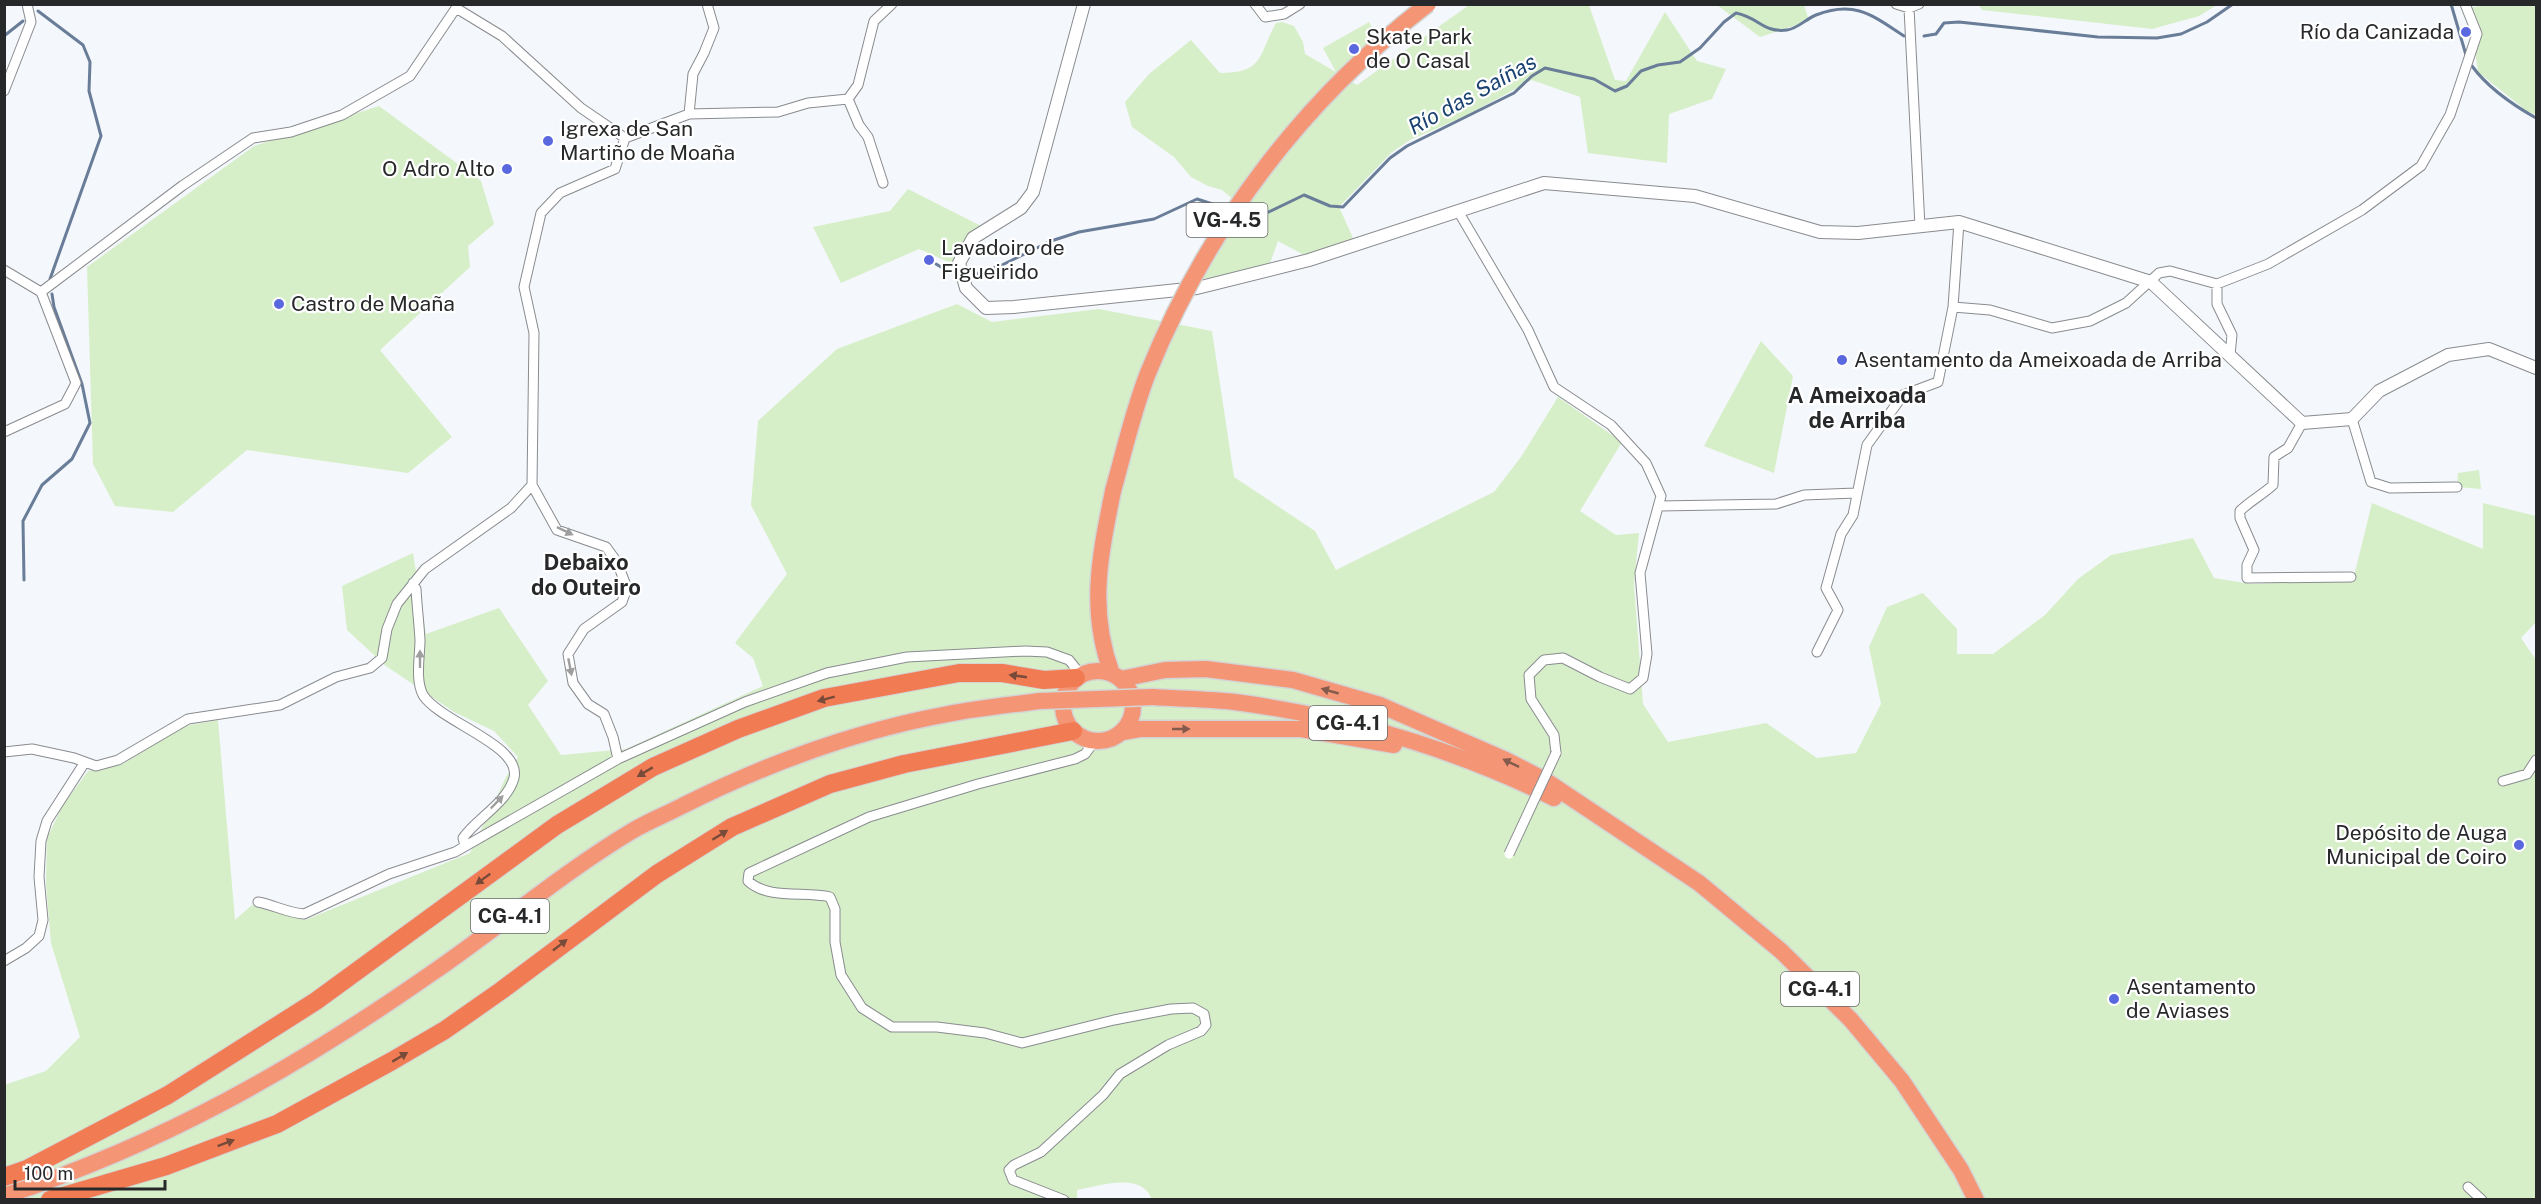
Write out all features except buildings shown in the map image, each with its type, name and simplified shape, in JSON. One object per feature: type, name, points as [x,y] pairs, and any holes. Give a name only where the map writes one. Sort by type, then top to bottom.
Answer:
[{"type":"highway","name":"VG-4.5","points":[[1099,631],[1097,579],[1113,491],[1148,375],[1191,280],[1221,229],[1252,184],[1320,101],[1399,26],[1428,4]]},
{"type":"highway","points":[[4,1177],[27,1169],[168,1095],[315,1001],[557,825],[652,767],[738,729],[824,698],[959,673],[1002,673],[1044,680],[1082,675],[1101,671],[1116,676],[1127,686],[1133,705],[1133,714],[1123,732],[1115,738],[1094,742],[1082,738],[1072,731],[1062,710],[1063,698],[1068,687],[1082,675],[1096,653],[1099,631]]},
{"type":"highway","points":[[1099,631],[1116,676]]},
{"type":"highway","points":[[1116,676],[1165,670],[1206,669],[1293,680],[1380,705],[1506,760],[1543,779],[1614,827]]},
{"type":"highway","name":"CG-4.1","points":[[4,1196],[67,1175],[153,1139],[241,1095],[322,1048],[434,972],[562,877],[633,830],[736,779],[799,754],[870,731],[949,713],[1040,701],[1153,698],[1233,702],[1322,716],[1414,740],[1473,761],[1614,827],[1717,898],[1781,951],[1851,1020],[1905,1087],[1961,1170],[1976,1200]]},
{"type":"highway","points":[[1123,732],[1140,729],[1301,729],[1392,745],[1534,788]]},
{"type":"highway","points":[[50,1200],[166,1166],[277,1124],[445,1030],[657,874],[732,827],[830,784],[903,764],[1072,731]]},
{"type":"street","points":[[4,91],[31,22],[27,4]]},
{"type":"street","points":[[689,114],[693,74],[714,28],[707,4]]},
{"type":"street","points":[[625,138],[689,114],[778,112],[808,103],[848,99],[858,85],[874,21],[892,4]]},
{"type":"street","points":[[1084,4],[1033,192],[1021,208],[973,238],[959,263],[966,288],[986,308],[1197,288],[1309,260],[1544,183],[1695,196],[1820,232],[1858,232],[1959,222],[2151,282],[2302,423],[2352,419],[2379,390],[2448,355],[2489,349],[2536,368]]},
{"type":"street","points":[[1255,4],[1265,17],[1284,14],[1300,4]]},
{"type":"street","points":[[1896,4],[1914,6],[1920,226]]},
{"type":"street","points":[[1953,307],[1990,310],[2052,328],[2090,321],[2126,303],[2159,273],[2170,271],[2217,285],[2268,264],[2353,215],[2421,166],[2450,115],[2477,34],[2464,4]]},
{"type":"street","points":[[41,292],[182,186],[252,138],[291,132],[342,115],[410,76],[453,6],[502,36],[581,108],[625,138]]},
{"type":"street","points":[[848,99],[859,124],[868,137],[883,183]]},
{"type":"street","points":[[618,759],[604,714],[588,704],[573,683],[568,654],[584,629],[622,602],[627,588],[617,562],[606,547],[557,530],[532,485],[534,333],[524,287],[538,212],[560,193],[615,169],[625,138]]},
{"type":"street","points":[[1458,211],[1528,330],[1554,387],[1611,425],[1646,463],[1661,496],[1640,573],[1647,654],[1643,678],[1630,689],[1563,658],[1544,660],[1529,675],[1531,699],[1554,735],[1556,753],[1509,854]]},
{"type":"street","points":[[1817,652],[1838,610],[1826,588],[1841,534],[1853,515],[1867,445],[1903,395],[1938,382],[1953,307],[1959,222]]},
{"type":"street","points":[[4,270],[41,292],[76,383],[65,404],[4,432]]},
{"type":"street","points":[[2217,285],[2217,304],[2232,335],[2230,355]]},
{"type":"street","points":[[2352,419],[2371,482],[2390,488],[2457,487]]},
{"type":"street","points":[[2302,423],[2288,448],[2274,457],[2273,486],[2259,499],[2246,505],[2240,511],[2240,518],[2254,550],[2247,565],[2247,578],[2351,577]]},
{"type":"street","points":[[4,752],[32,749],[96,766],[118,760],[188,719],[280,705],[336,677],[370,668],[382,658],[387,629],[397,604],[413,582],[425,569],[511,508],[532,485]]},
{"type":"street","points":[[1659,506],[1776,504],[1804,495],[1856,493]]},
{"type":"street","points":[[413,582],[416,589],[420,640],[419,684],[424,696],[447,717],[502,750],[512,761],[514,778],[504,795],[471,827],[463,838],[465,846]]},
{"type":"street","points":[[258,902],[273,905],[292,914],[304,914],[389,874],[455,852],[618,759],[745,702],[827,673],[907,657],[1047,652],[1068,660],[1082,675]]},
{"type":"street","points":[[1064,1200],[1013,1180],[1009,1170],[1014,1165],[1041,1152],[1103,1095],[1120,1074],[1168,1045],[1201,1031],[1206,1025],[1204,1014],[1193,1008],[1171,1009],[1114,1020],[1022,1044],[985,1033],[947,1028],[892,1027],[862,1008],[841,975],[835,942],[835,909],[830,897],[792,895],[754,887],[748,881],[749,873],[869,817],[978,784],[1075,759],[1085,754],[1094,742]]},
{"type":"street","points":[[2503,782],[2527,774],[2536,760]]},
{"type":"street","points":[[4,961],[26,948],[39,936],[43,920],[39,877],[41,841],[47,821],[85,762]]},
{"type":"street","points":[[2468,1187],[2482,1200]]},
{"type":"green space","points":[[1469,5],[1589,5],[1615,80],[1626,81],[1665,12],[1697,61],[1726,69],[1712,99],[1669,114],[1667,163],[1588,153],[1580,97],[1532,80],[1465,116],[1410,140],[1392,152],[1339,207],[1354,240],[1304,255],[1278,241],[1270,263],[1236,273],[1196,280],[1241,206],[1222,190],[1191,177],[1174,157],[1132,127],[1125,102],[1149,74],[1191,40],[1220,73],[1245,70],[1258,60],[1276,23],[1282,22],[1294,26],[1303,42],[1305,54],[1336,72],[1323,48],[1369,22],[1385,50],[1341,75],[1357,85]]},
{"type":"green space","points":[[1717,5],[1804,5],[1809,21],[1760,37]]},
{"type":"green space","points":[[1979,5],[2217,5],[2199,16],[2152,29],[1982,10]]},
{"type":"green space","points":[[2487,5],[2536,5],[2536,115],[2527,111],[2478,72],[2469,8]]},
{"type":"green space","points":[[379,106],[481,181],[494,224],[468,246],[470,267],[380,350],[452,437],[408,473],[247,450],[173,512],[115,506],[93,464],[87,267],[254,146]]},
{"type":"green space","points":[[908,189],[983,227],[971,234],[953,264],[919,249],[841,283],[813,227],[890,211]]},
{"type":"green space","points":[[957,304],[992,322],[1099,309],[1212,331],[1234,477],[1315,531],[1336,570],[1494,492],[1521,457],[1558,397],[1622,442],[1580,511],[1616,535],[1639,533],[1634,584],[1643,704],[1668,742],[1766,723],[1817,758],[1856,753],[1881,704],[1869,647],[1887,607],[1923,593],[1957,629],[1957,654],[1993,654],[2045,615],[2078,579],[2111,555],[2193,538],[2214,578],[2251,584],[2353,580],[2372,503],[2483,549],[2483,503],[2536,516],[2536,622],[2521,638],[2536,660],[2536,1199],[1152,1200],[1147,1191],[1139,1186],[1119,1183],[1077,1190],[1077,1200],[5,1200],[4,1085],[46,1071],[80,1037],[51,943],[46,884],[47,838],[63,805],[88,771],[123,764],[179,727],[218,720],[235,920],[252,905],[305,920],[470,853],[518,757],[494,731],[454,712],[386,666],[347,630],[342,586],[413,553],[426,634],[499,608],[548,681],[528,705],[561,755],[626,749],[763,686],[753,658],[735,643],[787,574],[751,505],[758,421],[837,349]]},
{"type":"green space","points":[[1761,341],[1793,376],[1774,473],[1704,446]]},
{"type":"green space","points":[[2479,470],[2481,489],[2457,487],[2458,473]]},
{"type":"waterway","name":"Río das Saíñas","points":[[1924,36],[1936,34],[1944,23],[1959,22],[2098,37],[2157,38],[2181,34],[2207,22],[2233,4]]},
{"type":"waterway","name":"Río das Saíñas","points":[[2451,4],[2466,55]]},
{"type":"waterway","name":"Río das Saíñas","points":[[1254,219],[1304,195],[1330,206],[1343,207],[1390,158],[1407,146],[1514,93],[1532,76],[1545,68],[1594,79],[1615,91],[1627,86],[1641,71],[1658,65],[1680,62],[1700,48],[1724,22],[1736,13],[1779,30],[1791,29],[1812,17],[1830,11],[1853,10],[1872,16],[1904,36]]},
{"type":"waterway","points":[[38,11],[83,45],[90,62],[89,91],[101,136],[50,279]]},
{"type":"waterway","points":[[4,36],[23,21]]},
{"type":"waterway","name":"Río das Saíñas","points":[[2472,66],[2501,95],[2536,118]]},
{"type":"waterway","name":"Río das Saíñas","points":[[976,274],[1000,266],[1051,241],[1079,232],[1154,219],[1197,199],[1228,209]]},
{"type":"waterway","name":"Río das Saíñas","points":[[936,264],[946,270]]},
{"type":"waterway","points":[[24,580],[23,521],[42,485],[72,459],[90,423],[82,384],[54,307],[52,294]]},
{"type":"place","name":"Río da Canizada","points":[[2466,32]]},
{"type":"place","name":"Skate Park de O Casal","points":[[1354,49]]},
{"type":"place","name":"Igrexa de San Martiño de Moaña","points":[[548,141]]},
{"type":"place","name":"O Adro Alto","points":[[507,169]]},
{"type":"place","name":"Lavadoiro de Figueirido","points":[[929,260]]},
{"type":"place","name":"Castro de Moaña","points":[[279,304]]},
{"type":"place","name":"Asentamento da Ameixoada de Arriba","points":[[1842,360]]},
{"type":"place","name":"Depósito de Auga Municipal de Coiro","points":[[2519,845]]},
{"type":"place","name":"Asentamento de Aviases","points":[[2114,999]]},
{"type":"district","name":"A Ameixoada de Arriba","points":[[1857,408]]},
{"type":"district","name":"Debaixo do Outeiro","points":[[586,574]]}]
